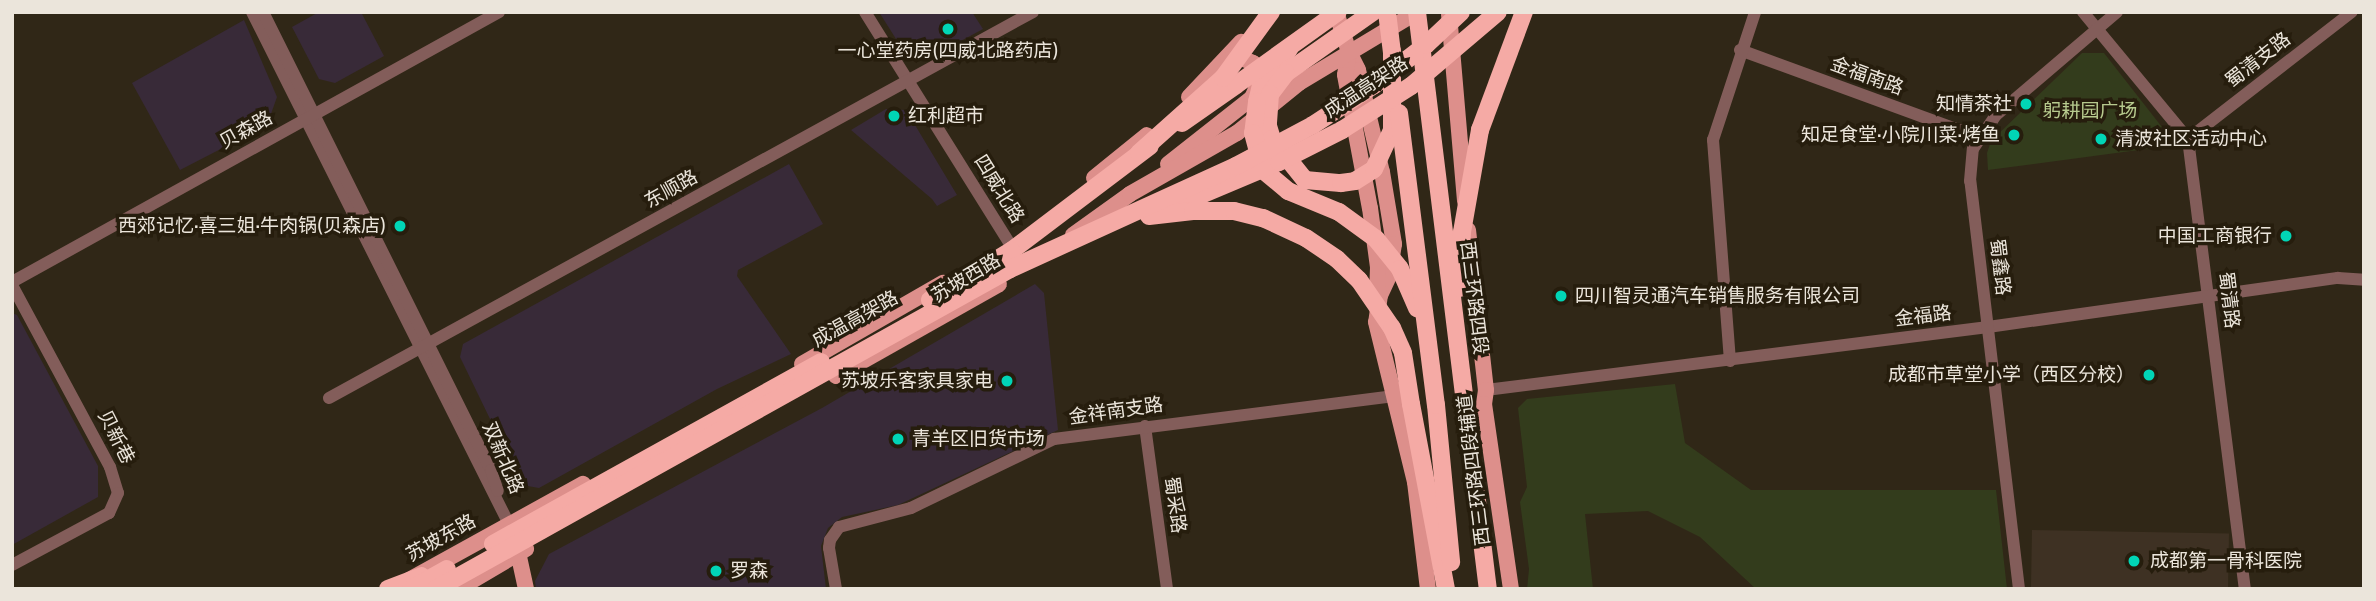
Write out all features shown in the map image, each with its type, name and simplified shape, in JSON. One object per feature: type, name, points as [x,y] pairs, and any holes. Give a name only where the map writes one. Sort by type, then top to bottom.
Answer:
[{"type":"highway","points":[[1139,153],[1223,78],[1273,12]]},
{"type":"highway","name":"成温高架路","points":[[411,589],[917,308],[1011,251],[1139,153],[1337,12]]},
{"type":"highway","points":[[1373,12],[1286,73],[1270,94],[1268,126],[1272,139],[1305,180],[1348,182],[1374,169],[1392,130],[1392,51]]},
{"type":"highway","points":[[1387,12],[1436,405],[1454,589]]},
{"type":"highway","name":"西三环路四段","points":[[1417,12],[1488,589]]},
{"type":"highway","points":[[436,589],[1010,269],[1236,166],[1313,125],[1374,85],[1426,45],[1461,12]]},
{"type":"highway","name":"成温高架路","points":[[1087,236],[1149,216],[1279,162],[1342,130],[1410,86],[1498,12]]},
{"type":"highway","points":[[1458,337],[1462,232],[1480,130],[1524,12]]},
{"type":"highway","points":[[1293,43],[1261,85],[1253,133],[1263,170],[1288,191],[1339,212],[1376,239],[1400,269],[1425,328]]},
{"type":"highway","points":[[1149,216],[1193,211],[1234,211],[1262,218],[1306,238],[1337,259],[1359,280],[1392,328],[1403,353],[1404,400],[1446,589]]},
{"type":"highway","points":[[391,589],[458,563]]},
{"type":"main road","name":"苏坡西路","points":[[509,524],[732,404],[1010,244],[1144,138],[1273,12]]},
{"type":"main road","points":[[1337,12],[1361,83],[1382,172],[1394,244],[1389,276],[1380,295],[1376,322],[1404,400],[1427,589]]},
{"type":"main road","points":[[1359,12],[1370,41]]},
{"type":"main road","name":"苏坡西路","points":[[520,552],[978,297],[1130,194],[1237,133],[1299,83],[1417,12]]},
{"type":"main road","name":"西三环路四段辅道","points":[[1449,12],[1458,143],[1486,390],[1484,404],[1511,589]]},
{"type":"main road","points":[[1130,194],[1252,98],[1257,88],[1257,70],[1253,63],[1242,58],[1225,60]]},
{"type":"main road","points":[[509,524],[520,552],[526,589]]},
{"type":"main road","name":"苏坡东路","points":[[391,589],[509,524]]},
{"type":"main road","points":[[458,589],[520,552]]},
{"type":"street","points":[[252,12],[310,116]]},
{"type":"street","points":[[263,12],[310,116]]},
{"type":"street","name":"贝森路","points":[[12,284],[499,12]]},
{"type":"street","name":"四威北路","points":[[865,12],[1010,244]]},
{"type":"street","name":"东顺路","points":[[329,398],[1033,12]]},
{"type":"street","points":[[1730,361],[1713,140],[1740,50],[1755,12]]},
{"type":"street","points":[[2083,12],[2188,139]]},
{"type":"street","name":"蜀鑫路","points":[[2019,589],[1970,181],[1973,149],[1995,116],[2117,12]]},
{"type":"street","name":"蜀清支路","points":[[2188,139],[2352,12]]},
{"type":"street","name":"金福南路","points":[[1740,50],[1980,138]]},
{"type":"street","name":"双新北路","points":[[310,116],[426,347],[509,524]]},
{"type":"street","name":"蜀清路","points":[[2188,139],[2245,589]]},
{"type":"street","name":"金福路","points":[[1486,390],[1730,361],[2338,278],[2364,280]]},
{"type":"street","name":"贝新巷","points":[[12,284],[110,467],[118,493],[109,513],[12,565]]},
{"type":"street","name":"金祥南支路","points":[[836,589],[829,548],[830,540],[839,527],[911,508],[1054,439],[1145,426],[1404,400]]},
{"type":"street","name":"蜀采路","points":[[1145,426],[1167,589]]},
{"type":"shaded area","points":[[319,12],[361,12],[384,56],[335,83],[319,79],[292,27]]},
{"type":"shaded area","points":[[879,12],[972,12],[983,29],[933,56],[903,50]]},
{"type":"shaded area","points":[[244,20],[277,97],[267,125],[180,170],[132,83]]},
{"type":"shaded area","points":[[886,109],[906,110],[957,195],[937,206],[851,130]]},
{"type":"shaded area","points":[[789,164],[823,224],[738,270],[737,276],[791,354],[717,389],[539,488],[522,485],[460,357],[463,344]]},
{"type":"shaded area","points":[[1035,284],[1044,293],[1058,430],[898,505],[842,517],[828,528],[821,546],[826,589],[536,589],[535,581],[549,554],[822,408]]},
{"type":"shaded area","points":[[12,313],[17,315],[98,466],[98,497],[12,545]]},
{"type":"shaded area","name":"成都第一骨科医院","points":[[2032,530],[2229,533],[2228,589],[2031,589]]},
{"type":"green space","name":"躬耕园广场","points":[[2082,53],[2104,53],[2176,145],[1988,170],[1987,153],[1991,141]]},
{"type":"green space","points":[[1675,384],[1685,443],[1751,490],[1996,490],[2007,589],[1756,589],[1700,537],[1648,511],[1585,514],[1593,589],[1527,589],[1529,569],[1520,502],[1527,487],[1518,408],[1527,399]]},
{"type":"place","name":"一心堂药房(四威北路药店)","points":[[948,29]]},
{"type":"place","name":"知情茶社","points":[[2026,104]]},
{"type":"place","name":"红利超市","points":[[894,116]]},
{"type":"place","name":"知足食堂·小院川菜·烤鱼","points":[[2014,135]]},
{"type":"place","name":"清波社区活动中心","points":[[2101,139]]},
{"type":"place","name":"西郊记忆·喜三姐·牛肉锅(贝森店)","points":[[400,226]]},
{"type":"place","name":"中国工商银行","points":[[2286,236]]},
{"type":"place","name":"四川智灵通汽车销售服务有限公司","points":[[1561,296]]},
{"type":"place","name":"成都市草堂小学（西区分校）","points":[[2149,375]]},
{"type":"place","name":"苏坡乐客家具家电","points":[[1007,381]]},
{"type":"place","name":"青羊区旧货市场","points":[[898,439]]},
{"type":"place","name":"成都第一骨科医院","points":[[2134,561]]},
{"type":"place","name":"罗森","points":[[716,571]]}]
